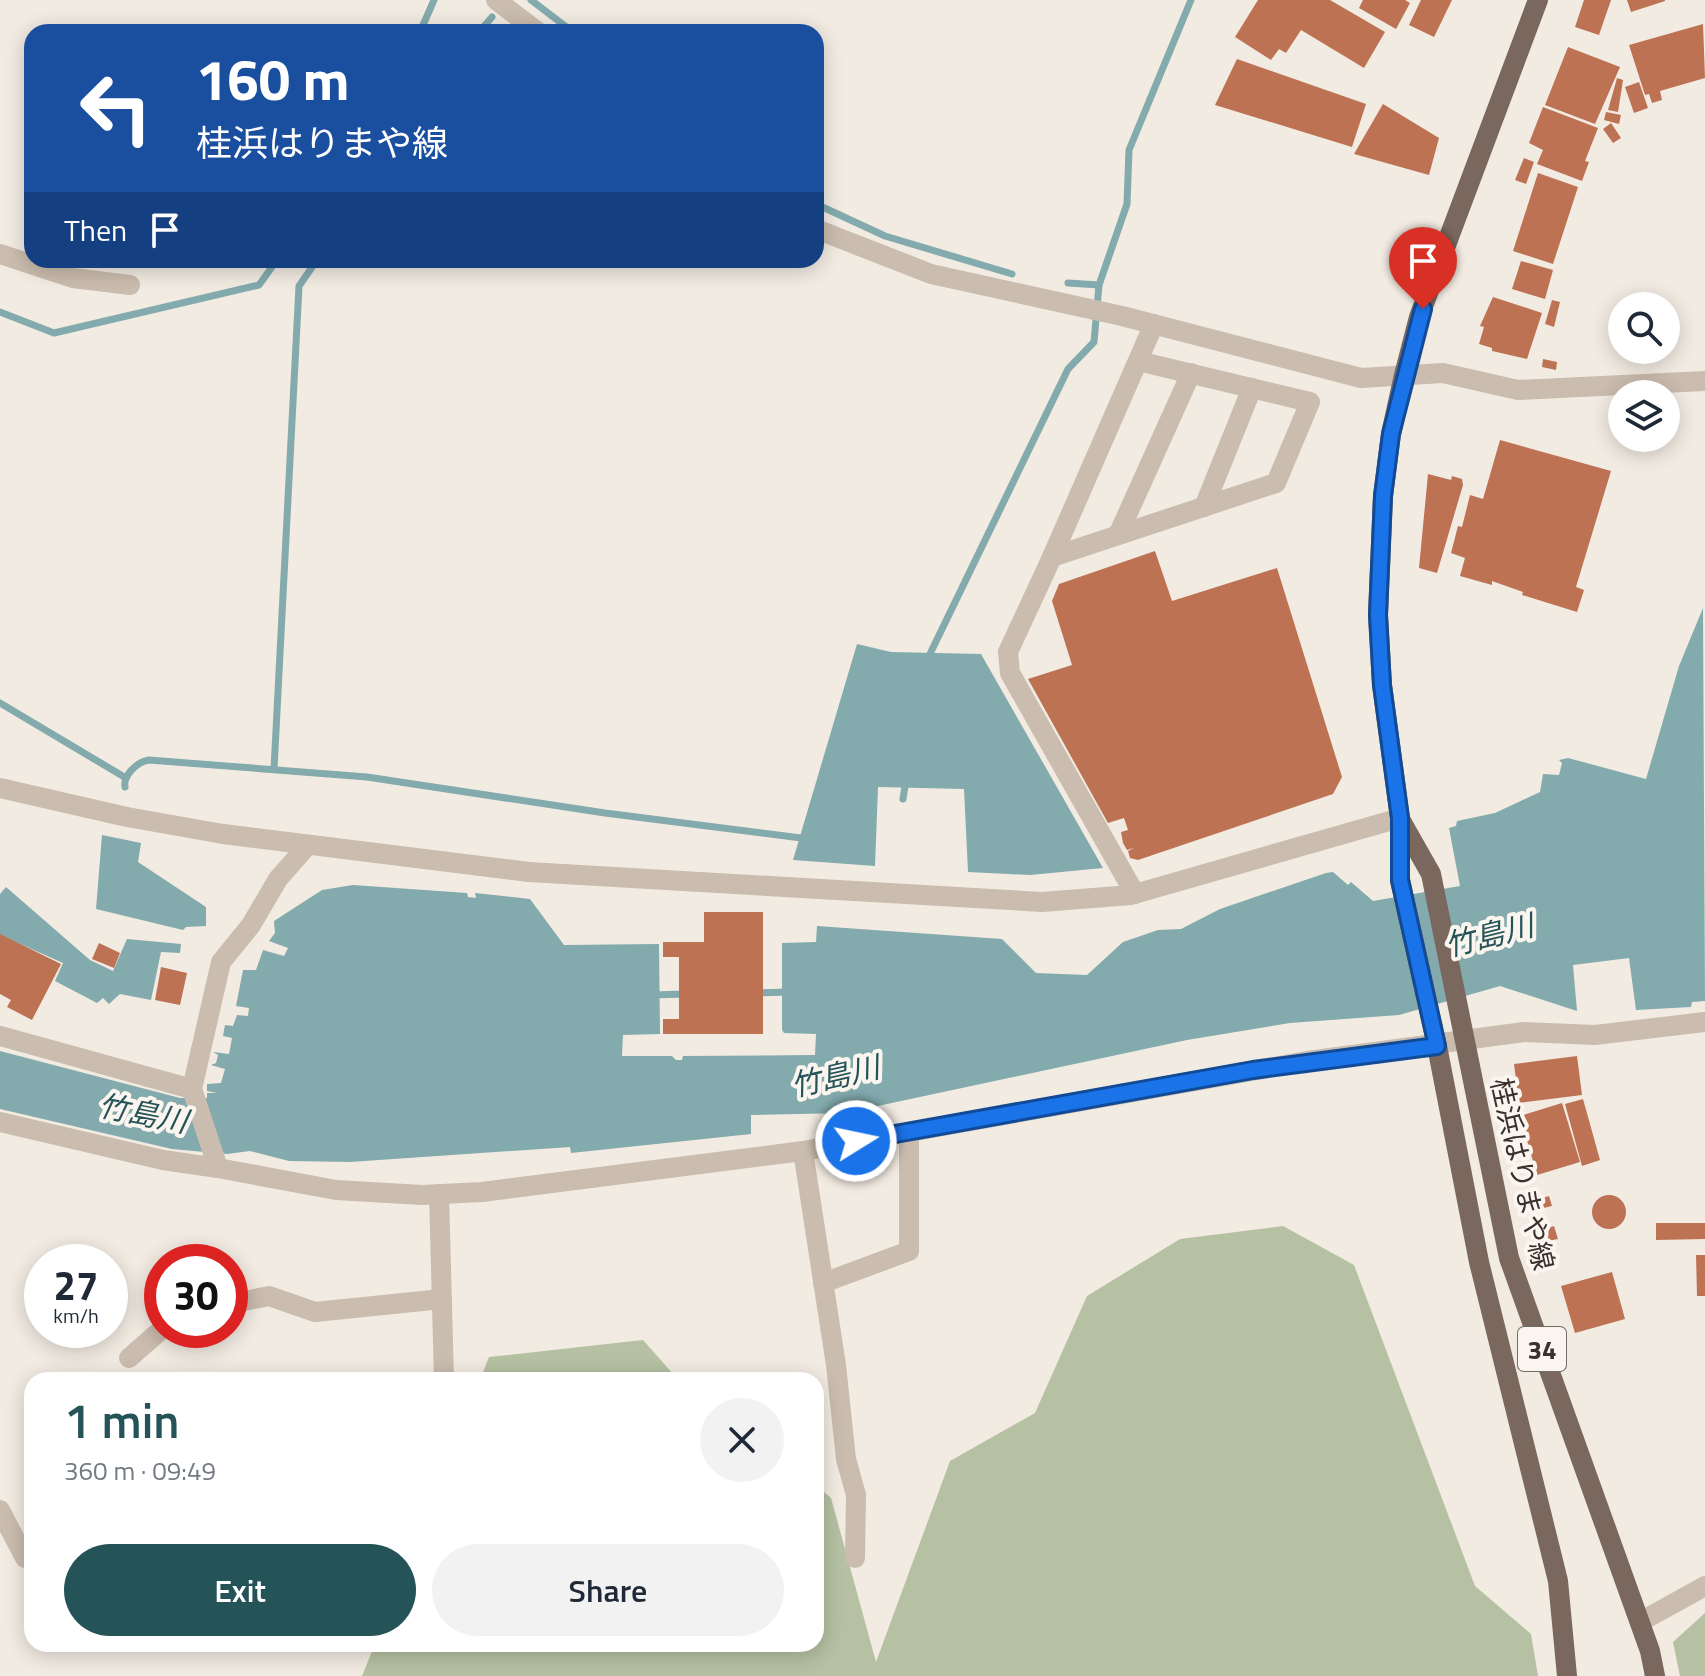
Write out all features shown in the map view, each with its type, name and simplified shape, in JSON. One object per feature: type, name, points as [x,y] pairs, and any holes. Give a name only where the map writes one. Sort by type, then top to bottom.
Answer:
[{"type":"main road","name":"桂浜はりまや線","points":[[1538,0],[1419,317],[1404,375],[1383,496],[1378,599],[1382,685],[1400,818],[1400,880],[1437,1046],[1479,1262],[1558,1581],[1567,1676]]},
{"type":"main road","name":"桂浜はりまや線","points":[[1400,818],[1431,874],[1509,1258],[1640,1622],[1655,1676]]},
{"type":"street","points":[[496,0],[528,24]]},
{"type":"street","points":[[824,232],[931,274],[1122,316],[1361,378],[1443,373],[1518,390],[1705,381]]},
{"type":"street","points":[[0,254],[24,262]]},
{"type":"street","points":[[43,268],[73,278],[130,285]]},
{"type":"street","points":[[1135,894],[1010,673],[1008,652],[1154,324]]},
{"type":"street","points":[[1052,557],[1276,483],[1310,402],[1138,361]]},
{"type":"street","points":[[1118,535],[1191,373]]},
{"type":"street","points":[[1204,507],[1252,388]]},
{"type":"street","points":[[0,788],[127,817],[307,846],[529,872],[1042,902],[1135,894],[1400,818]]},
{"type":"street","points":[[217,1164],[193,1094],[221,962],[251,925],[278,879],[307,846]]},
{"type":"street","points":[[0,1122],[163,1160],[217,1164],[336,1190],[439,1194],[498,1190],[803,1151],[1292,1064],[1524,1032],[1595,1035],[1705,1022]]},
{"type":"street","points":[[0,1036],[193,1094]]},
{"type":"street","points":[[823,1283],[909,1251],[909,1132]]},
{"type":"street","points":[[803,1151],[846,1459],[856,1495],[855,1558]]},
{"type":"street","points":[[439,1194],[444,1372]]},
{"type":"street","points":[[248,1300],[269,1296],[315,1312],[442,1299]]},
{"type":"street","points":[[129,1358],[144,1345]]},
{"type":"street","points":[[0,1510],[24,1556]]},
{"type":"street","points":[[1640,1622],[1705,1586]]},
{"type":"green space","points":[[1283,1226],[1354,1265],[1475,1586],[1531,1634],[1538,1676],[362,1676],[372,1652],[824,1652],[824,1492],[831,1498],[876,1662],[950,1461],[1035,1413],[1087,1296],[1180,1239]]},
{"type":"green space","points":[[643,1340],[671,1372],[483,1372],[489,1357]]},
{"type":"green space","points":[[1705,1613],[1705,1676],[1680,1676],[1673,1642]]},
{"type":"water","name":"竹島川","points":[[1703,608],[1705,1001],[1692,1002],[1691,1007],[1636,1010],[1629,958],[1573,965],[1577,1011],[1500,986],[1399,1015],[1290,1023],[1187,1040],[845,1113],[751,1115],[751,1134],[571,1153],[570,1147],[350,1162],[289,1161],[250,1151],[227,1154],[172,1149],[0,1109],[0,1051],[180,1098],[207,1098],[207,1093],[217,1093],[207,1091],[207,1084],[221,1083],[225,1069],[211,1065],[216,1063],[218,1055],[213,1052],[229,1054],[232,1038],[223,1036],[225,1025],[233,1026],[237,1015],[248,1016],[249,1008],[236,1006],[243,970],[256,970],[263,950],[284,956],[288,948],[269,941],[275,933],[274,921],[322,890],[353,885],[467,893],[468,897],[476,898],[475,893],[530,899],[564,945],[659,944],[660,1034],[623,1035],[622,1056],[672,1056],[676,1060],[682,1060],[683,1056],[815,1055],[816,1034],[784,1033],[782,1030],[782,943],[816,942],[817,926],[1002,939],[1036,973],[1087,975],[1123,942],[1158,930],[1181,929],[1220,909],[1326,873],[1333,872],[1348,885],[1351,882],[1373,901],[1460,886],[1449,828],[1456,826],[1457,821],[1495,813],[1540,792],[1543,774],[1559,775],[1562,763],[1559,760],[1568,758],[1646,779],[1679,666]]},
{"type":"water","points":[[857,644],[891,652],[981,654],[1103,868],[1030,875],[968,872],[964,789],[878,787],[875,866],[793,860]]},
{"type":"water","points":[[102,835],[141,843],[138,862],[206,907],[206,926],[186,927],[183,930],[96,909]]},
{"type":"water","points":[[6,887],[90,960],[113,971],[127,939],[181,944],[180,953],[161,952],[151,1000],[120,994],[109,1004],[103,998],[97,1003],[55,981],[63,963],[0,935],[0,894]]},
{"type":"building","points":[[1258,0],[1330,0],[1385,32],[1364,68],[1301,30],[1286,53],[1279,49],[1271,60],[1235,37]]},
{"type":"building","points":[[1363,0],[1405,0],[1410,3],[1396,29],[1359,8]]},
{"type":"building","points":[[1421,0],[1452,0],[1434,37],[1409,25]]},
{"type":"building","points":[[1584,0],[1611,0],[1599,35],[1575,27]]},
{"type":"building","points":[[1627,0],[1665,0],[1665,1],[1631,12]]},
{"type":"building","points":[[1703,24],[1705,78],[1660,91],[1662,100],[1652,103],[1649,94],[1645,95],[1629,45]]},
{"type":"building","points":[[1568,47],[1620,67],[1595,124],[1545,105]]},
{"type":"building","points":[[1237,59],[1366,104],[1352,147],[1215,105]]},
{"type":"building","points":[[1617,78],[1623,80],[1618,112],[1608,110]]},
{"type":"building","points":[[1639,82],[1648,108],[1634,113],[1625,87]]},
{"type":"building","points":[[1383,104],[1439,138],[1429,175],[1354,154]]},
{"type":"building","points":[[1543,107],[1598,128],[1585,161],[1589,162],[1582,181],[1537,164],[1543,150],[1529,143]]},
{"type":"building","points":[[1606,112],[1621,115],[1619,124],[1604,120]]},
{"type":"building","points":[[1611,123],[1621,138],[1613,143],[1603,129]]},
{"type":"building","points":[[1524,158],[1534,162],[1526,184],[1515,180]]},
{"type":"building","points":[[1538,173],[1578,187],[1553,264],[1513,251]]},
{"type":"building","points":[[1521,261],[1553,270],[1545,299],[1512,289]]},
{"type":"building","points":[[1493,297],[1542,313],[1527,359],[1492,351],[1492,348],[1479,344],[1484,327],[1480,326]]},
{"type":"building","points":[[1552,300],[1560,302],[1554,327],[1545,324]]},
{"type":"building","points":[[1543,359],[1557,362],[1556,370],[1542,367]]},
{"type":"building","points":[[1500,440],[1611,471],[1576,587],[1584,590],[1577,612],[1522,595],[1523,592],[1492,581],[1492,585],[1460,576],[1465,558],[1451,553],[1458,526],[1462,527],[1470,495],[1483,499]]},
{"type":"building","points":[[1428,474],[1451,480],[1452,476],[1462,479],[1463,485],[1437,573],[1419,568]]},
{"type":"building","points":[[1155,551],[1172,601],[1277,568],[1342,777],[1333,794],[1138,860],[1130,858],[1128,851],[1134,848],[1127,850],[1123,843],[1121,832],[1128,830],[1124,818],[1108,823],[1028,679],[1072,665],[1052,601],[1059,584]]},
{"type":"building","points":[[704,912],[763,912],[763,1034],[663,1034],[663,1019],[679,1019],[679,957],[663,957],[663,942],[704,942]]},
{"type":"building","points":[[0,934],[61,964],[32,1020],[7,1007],[11,1000],[0,994]]},
{"type":"building","points":[[99,943],[120,953],[114,968],[92,959]]},
{"type":"building","points":[[161,967],[187,973],[180,1005],[155,1000]]},
{"type":"building","points":[[1577,1056],[1582,1095],[1519,1103],[1514,1064]]},
{"type":"building","points":[[1583,1099],[1600,1160],[1582,1166],[1565,1104]]},
{"type":"building","points":[[1562,1103],[1580,1162],[1537,1175],[1520,1116]]},
{"type":"building","points":[[1609,1195],[1621,1200],[1626,1212],[1621,1224],[1609,1229],[1597,1224],[1592,1212],[1597,1200]]},
{"type":"building","points":[[1549,1196],[1552,1206],[1539,1209],[1536,1200]]},
{"type":"building","points":[[1656,1223],[1705,1223],[1705,1239],[1656,1240]]},
{"type":"building","points":[[1554,1226],[1558,1239],[1547,1241],[1544,1229]]},
{"type":"building","points":[[1696,1255],[1705,1255],[1705,1296],[1697,1296]]},
{"type":"building","points":[[1612,1272],[1625,1319],[1575,1333],[1561,1286]]},
{"type":"waterway","points":[[424,24],[434,0]]},
{"type":"waterway","points":[[531,0],[562,24]]},
{"type":"waterway","points":[[928,658],[1068,369],[1094,342],[1099,285],[1127,204],[1129,150],[1191,0]]},
{"type":"waterway","points":[[486,24],[492,17]]},
{"type":"waterway","points":[[824,208],[885,236],[1012,274]]},
{"type":"waterway","points":[[0,312],[54,333],[259,285],[271,268]]},
{"type":"waterway","points":[[274,769],[299,286],[311,268]]},
{"type":"waterway","points":[[1068,283],[1099,285]]},
{"type":"waterway","points":[[0,703],[126,778]]},
{"type":"waterway","points":[[125,787],[126,778],[132,770],[149,760],[367,777],[605,813],[809,839]]},
{"type":"waterway","points":[[903,799],[906,780]]},
{"type":"waterway","points":[[755,993],[790,992]]},
{"type":"waterway","points":[[651,995],[686,994]]},
{"type":"route","points":[[856,1141],[1172,1083],[1307,1061],[1437,1046],[1400,880],[1400,818],[1382,685],[1378,615],[1383,496],[1391,434],[1423,309]]}]
